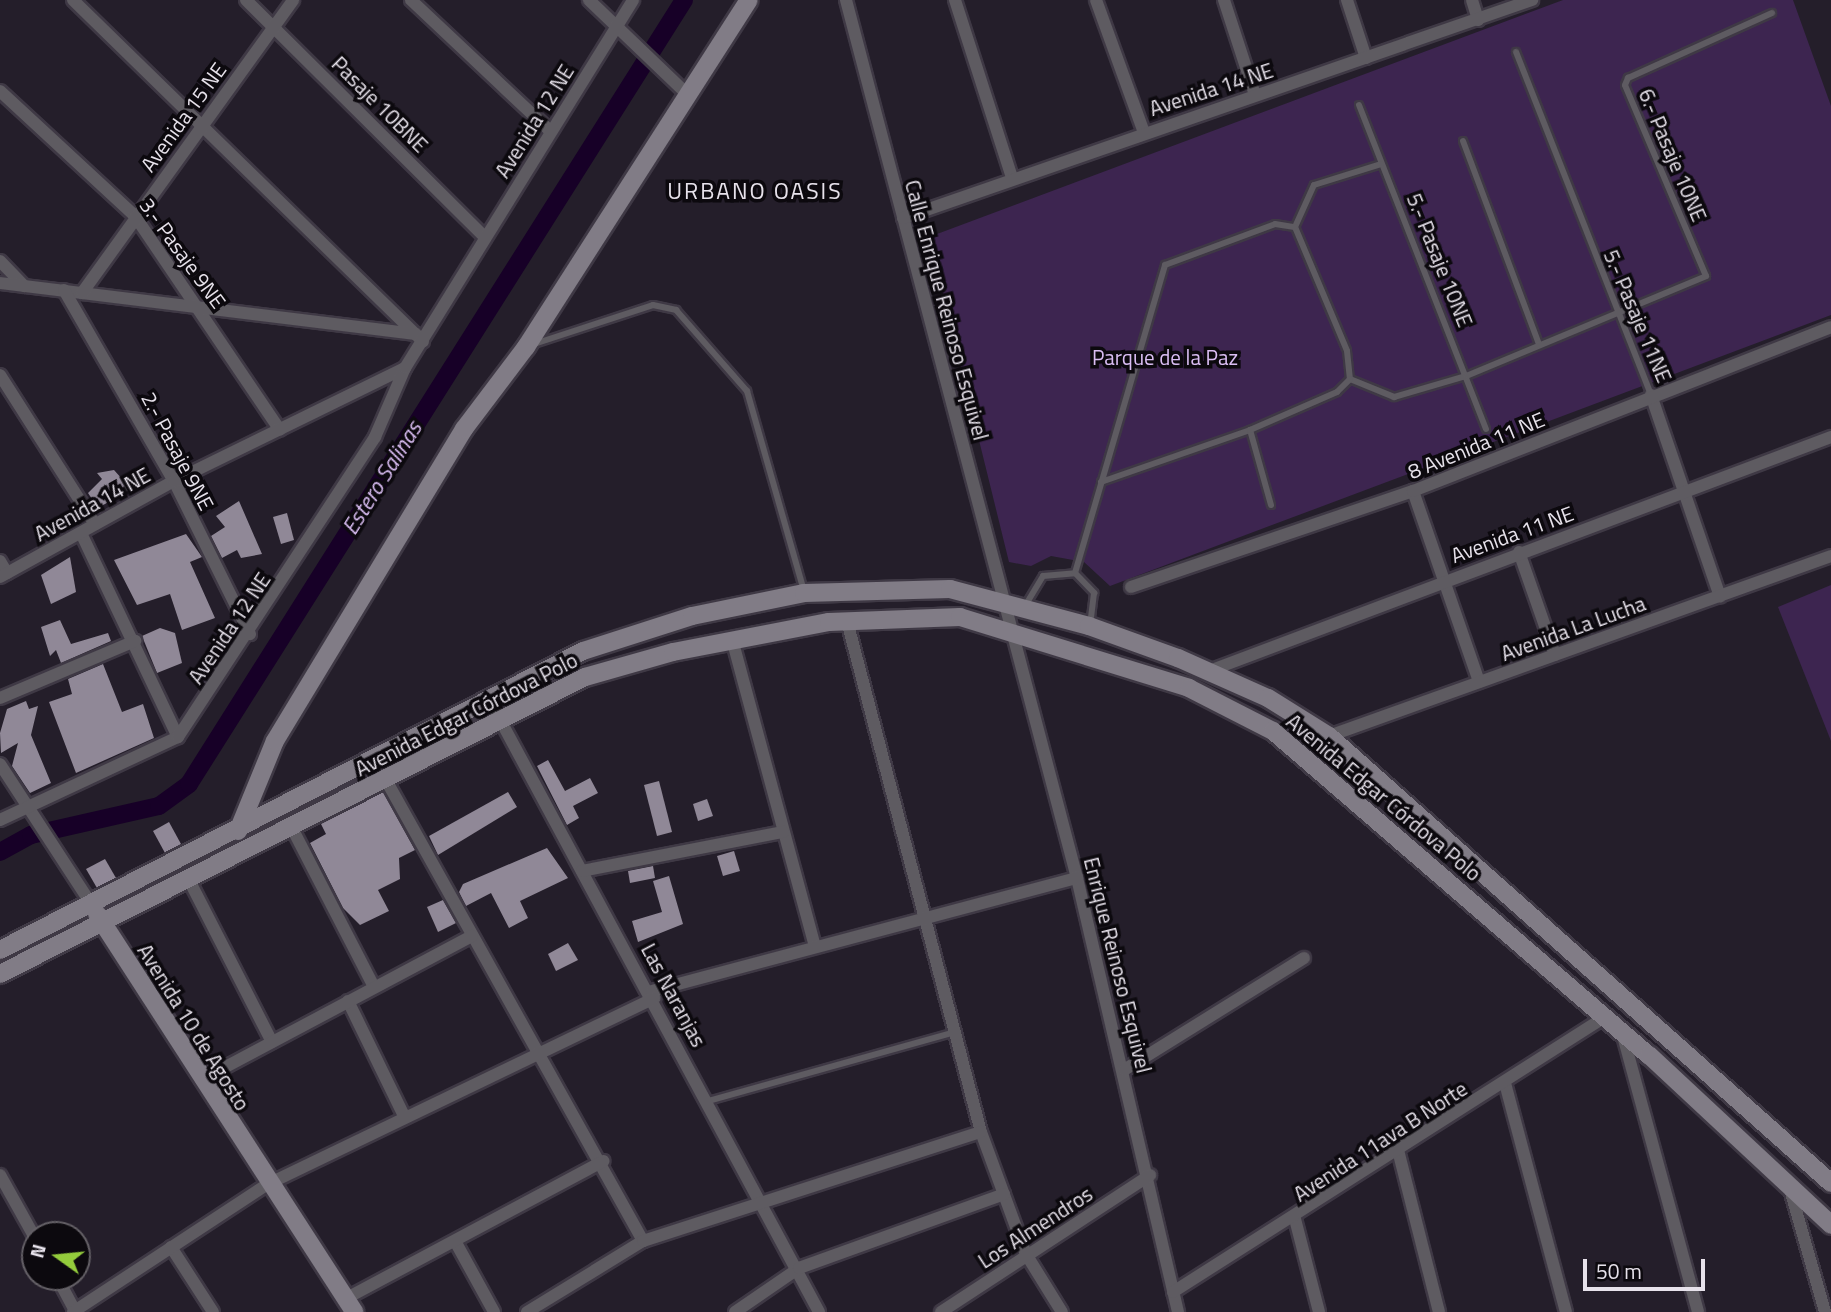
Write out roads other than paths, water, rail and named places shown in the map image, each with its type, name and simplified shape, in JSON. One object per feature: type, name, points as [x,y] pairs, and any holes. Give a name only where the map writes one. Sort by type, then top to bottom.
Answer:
[{"type":"main road","points":[[229,854],[275,741],[464,429],[526,347],[749,0]]},
{"type":"main road","name":"Avenida Edgar Córdova Polo","points":[[0,950],[583,651],[692,616],[804,593],[950,589],[1089,626],[1209,671],[1329,736],[1831,1183]]},
{"type":"main road","name":"Avenida Edgar Córdova Polo","points":[[0,974],[188,878],[229,854],[386,780],[585,677],[732,639],[847,621],[960,617],[1012,630],[1189,688],[1273,731],[1621,1030],[1831,1225]]},
{"type":"main road","name":"Avenida 10 de Agosto","points":[[92,905],[201,1080],[349,1306]]},
{"type":"street","points":[[73,0],[203,123],[419,337]]},
{"type":"street","name":"Pasaje 10BNE","points":[[246,0],[485,237]]},
{"type":"street","name":"Avenida 15 NE","points":[[82,293],[293,0]]},
{"type":"street","points":[[411,0],[550,131]]},
{"type":"street","points":[[589,0],[668,79],[687,93]]},
{"type":"street","name":"Avenida 12 NE","points":[[0,820],[178,737],[250,634],[375,437],[419,337],[485,237],[632,0]]},
{"type":"street","name":"Calle Enrique Reinoso Esquivel","points":[[846,0],[1001,603],[1012,630]]},
{"type":"street","points":[[955,0],[1012,178]]},
{"type":"street","points":[[1096,0],[1143,130]]},
{"type":"street","points":[[1224,0],[1255,95]]},
{"type":"street","points":[[1347,0],[1366,58]]},
{"type":"street","points":[[1472,0],[1478,20]]},
{"type":"street","name":"Avenida 14 NE","points":[[903,218],[1143,130],[1366,58],[1532,0]]},
{"type":"street","name":"3.- Pasaje 9NE","points":[[0,91],[135,216],[199,306],[281,430]]},
{"type":"street","points":[[0,261],[24,286]]},
{"type":"street","points":[[2,285],[199,306],[419,337]]},
{"type":"street","name":"2.- Pasaje 9NE","points":[[64,290],[174,481],[250,634]]},
{"type":"street","name":"8 Avenida 11 NE","points":[[1131,587],[1413,491],[1831,327]]},
{"type":"street","name":"Avenida 14 NE","points":[[4,575],[174,481],[405,368]]},
{"type":"street","points":[[0,375],[95,524]]},
{"type":"street","name":"5.- Pasaje 11NE","points":[[1651,396],[1720,596]]},
{"type":"street","name":"Avenida 11 NE","points":[[1209,671],[1443,580],[1831,437]]},
{"type":"street","points":[[1413,491],[1479,682]]},
{"type":"street","points":[[81,533],[135,641],[178,737]]},
{"type":"street","points":[[1519,552],[1555,655]]},
{"type":"street","name":"Avenida La Lucha","points":[[1329,736],[1831,556]]},
{"type":"street","points":[[0,561],[4,575]]},
{"type":"street","points":[[847,621],[981,1132],[1026,1254],[1062,1312]]},
{"type":"street","name":"Enrique Reinoso Esquivel","points":[[1012,630],[1077,878],[1150,1175],[1178,1312]]},
{"type":"street","points":[[732,639],[815,947]]},
{"type":"street","points":[[0,698],[135,641]]},
{"type":"street","name":"Las Naranjas","points":[[489,699],[653,995],[761,1203],[799,1268],[819,1312]]},
{"type":"street","name":"Avenida 10 de Agosto","points":[[0,764],[92,905]]},
{"type":"street","points":[[386,780],[472,936],[603,1161],[643,1241]]},
{"type":"street","points":[[291,826],[374,987]]},
{"type":"street","points":[[582,871],[783,831]]},
{"type":"street","points":[[188,878],[272,1042]]},
{"type":"street","points":[[64,1291],[74,1311],[268,1184],[402,1114],[540,1052],[653,995],[815,947],[926,922],[1077,878]]},
{"type":"street","points":[[201,1080],[472,936]]},
{"type":"street","points":[[1124,1070],[1304,958]]},
{"type":"street","points":[[348,1002],[402,1114]]},
{"type":"street","name":"Avenida 11ava B Norte","points":[[1173,1293],[1295,1219],[1605,1017]]},
{"type":"street","points":[[1621,1030],[1698,1312]]},
{"type":"street","points":[[1505,1083],[1566,1312]]},
{"type":"street","points":[[527,1312],[643,1241],[981,1132]]},
{"type":"street","points":[[1398,1150],[1439,1312]]},
{"type":"street","points":[[349,1306],[454,1241],[603,1161]]},
{"type":"street","points":[[0,1175],[26,1221]]},
{"type":"street","name":"Los Almendros","points":[[941,1312],[1150,1175]]},
{"type":"street","points":[[1790,1189],[1825,1312]]},
{"type":"street","points":[[735,1312],[799,1268],[1004,1194]]},
{"type":"street","points":[[1295,1219],[1319,1312]]},
{"type":"street","points":[[454,1241],[494,1312]]},
{"type":"street","points":[[171,1247],[213,1312]]},
{"type":"lane","name":"6.- Pasaje 10NE","points":[[1615,310],[1706,276],[1625,85],[1628,78],[1772,13]]},
{"type":"lane","name":"5.- Pasaje 11NE","points":[[1516,52],[1651,396]]},
{"type":"lane","name":"5.- Pasaje 10NE","points":[[1359,105],[1486,429]]},
{"type":"lane","points":[[1463,141],[1539,344]]},
{"type":"lane","points":[[1101,482],[1250,429],[1338,392],[1350,379],[1347,351],[1295,228],[1314,185],[1381,164]]},
{"type":"lane","points":[[1075,573],[1165,265],[1275,224],[1295,228]]},
{"type":"lane","points":[[526,347],[653,305],[676,310],[747,391],[804,593]]},
{"type":"lane","points":[[1350,379],[1394,397],[1466,376],[1615,310]]},
{"type":"lane","points":[[1250,429],[1271,505]]},
{"type":"lane","points":[[1024,608],[1043,576],[1075,573]]},
{"type":"lane","points":[[1075,573],[1094,593],[1089,626]]},
{"type":"lane","points":[[708,1101],[955,1032]]},
{"type":"waterway","name":"Estero Salinas","points":[[0,852],[31,835],[159,806],[189,784],[684,0]]},
{"type":"district","name":"URBANO OASIS","points":[[755,191]]},
{"type":"park label","name":"Parque de la Paz","points":[[1165,357]]}]
